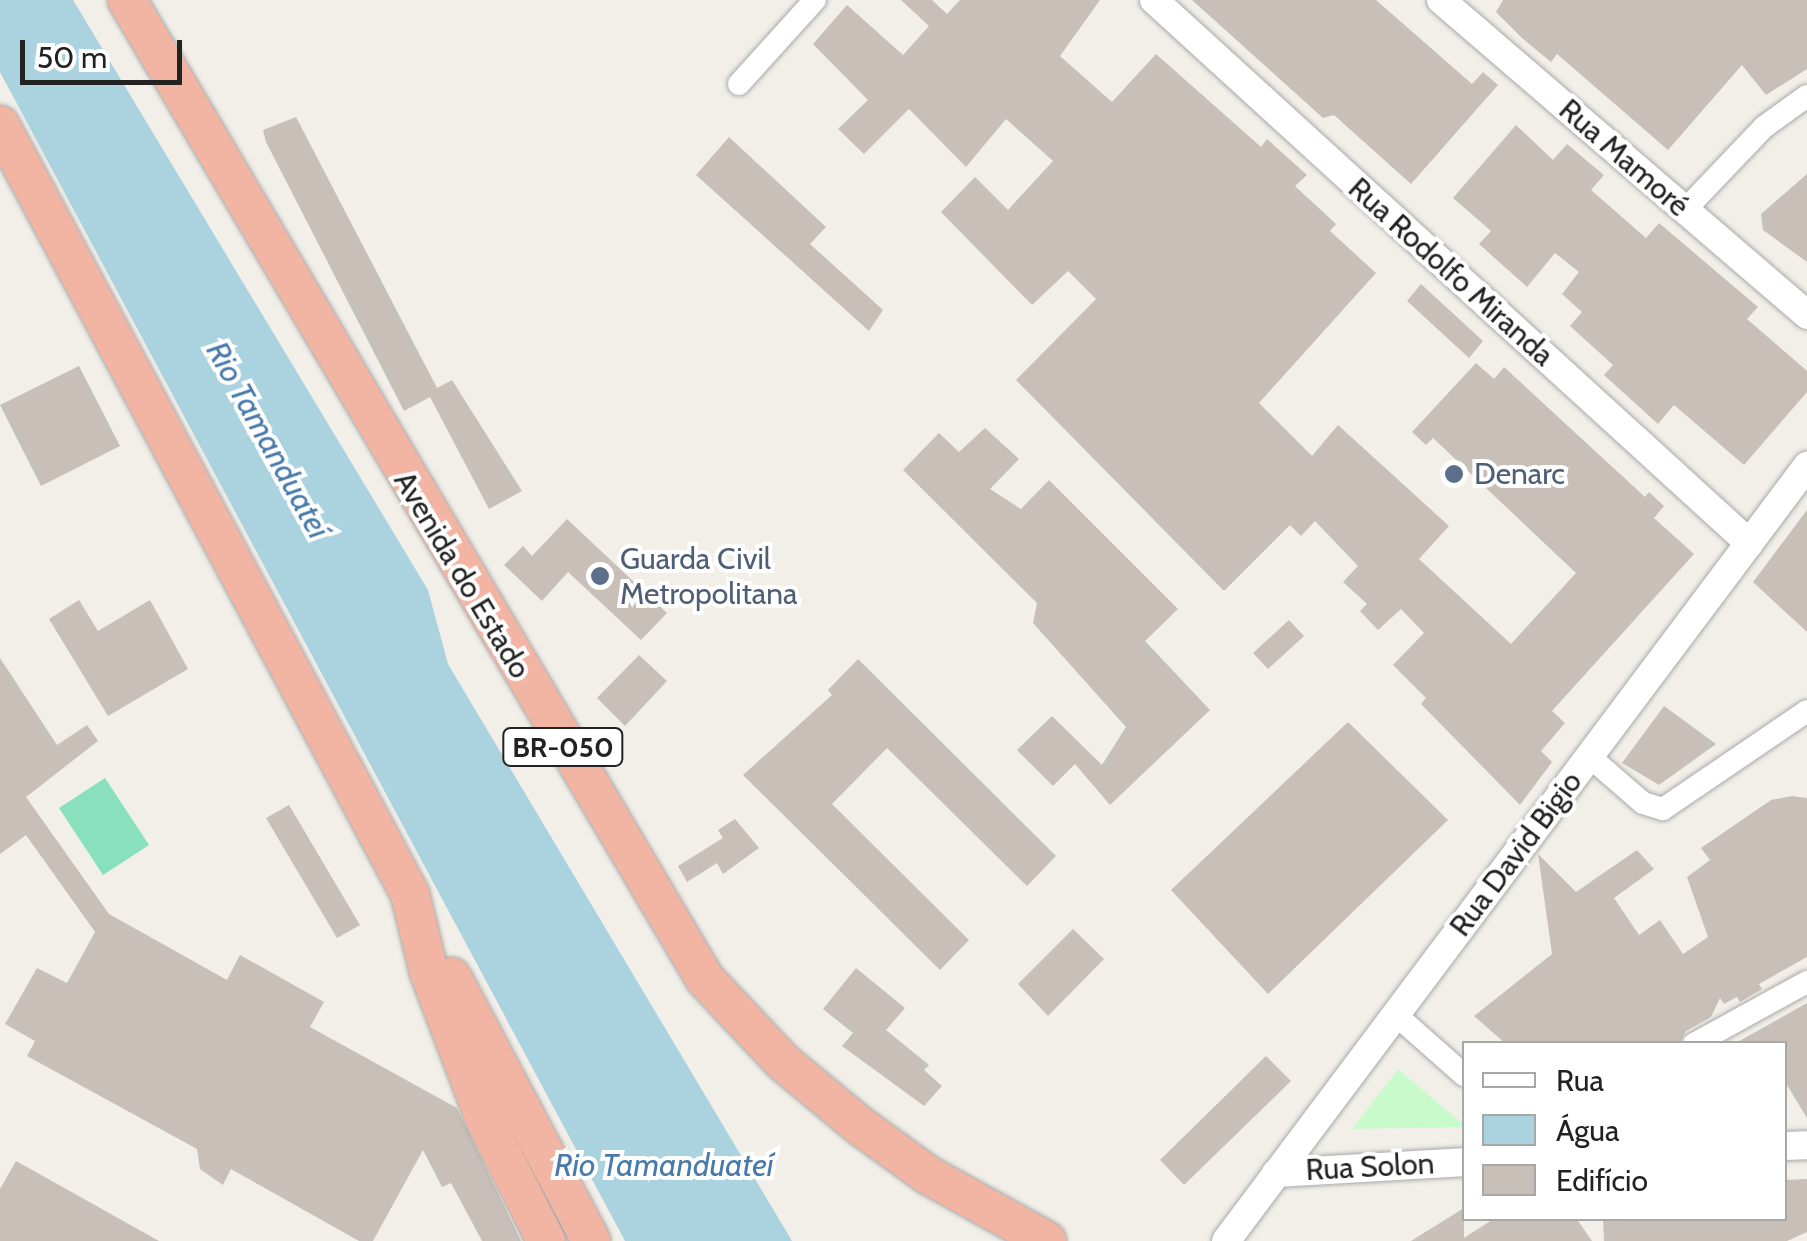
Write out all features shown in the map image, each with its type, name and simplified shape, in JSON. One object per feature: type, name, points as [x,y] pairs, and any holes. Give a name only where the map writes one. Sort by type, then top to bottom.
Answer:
[{"type":"highway","name":"Avenida do Estado","points":[[127,0],[705,979],[784,1062],[859,1125],[1020,1232],[1047,1241]]},
{"type":"highway","points":[[0,125],[591,1241]]},
{"type":"highway","points":[[410,894],[430,972],[480,1106],[546,1241]]},
{"type":"street","points":[[739,84],[815,0]]},
{"type":"street","name":"Rua Rodolfo Miranda","points":[[1154,0],[1749,544]]},
{"type":"street","name":"Rua Mamoré","points":[[1458,6],[1684,211],[1807,316]]},
{"type":"street","points":[[1684,211],[1778,114],[1807,96]]},
{"type":"street","name":"Rua David Bigio","points":[[1226,1241],[1807,466]]},
{"type":"street","points":[[1590,757],[1650,807],[1662,809],[1807,710]]},
{"type":"street","points":[[1699,1041],[1807,982]]},
{"type":"street","points":[[1395,1014],[1462,1073]]},
{"type":"street","name":"Rua Solon","points":[[1276,1172],[1462,1162]]},
{"type":"green space","points":[[105,778],[149,845],[103,875],[59,808]]},
{"type":"green space","points":[[1398,1069],[1462,1123],[1462,1127],[1352,1129]]},
{"type":"water","name":"Rio Tamanduateí","points":[[0,0],[73,0],[428,590],[448,664],[792,1241],[625,1241],[0,72]]},
{"type":"building","points":[[901,0],[932,0],[947,14],[960,0],[1100,0],[1060,56],[1112,102],[1156,54],[1261,147],[1267,139],[1307,175],[1295,186],[1336,224],[1330,231],[1376,273],[1259,403],[1312,456],[1338,425],[1449,526],[1419,559],[1511,644],[1576,573],[1433,438],[1426,445],[1412,432],[1476,363],[1494,379],[1504,367],[1645,497],[1649,492],[1664,506],[1654,518],[1694,554],[1552,711],[1565,723],[1541,751],[1552,762],[1520,805],[1421,704],[1426,698],[1393,665],[1424,633],[1401,609],[1378,630],[1360,611],[1367,604],[1343,582],[1358,566],[1315,521],[1301,536],[1290,525],[1224,591],[1016,380],[1096,299],[1068,271],[1032,305],[941,212],[975,177],[1008,210],[1053,161],[1006,119],[966,167],[909,109],[864,154],[838,129],[868,100],[813,44],[847,5],[903,55],[929,26]]},
{"type":"building","points":[[1192,0],[1376,0],[1472,84],[1483,72],[1498,85],[1411,184],[1334,115],[1323,118]]},
{"type":"building","points":[[1503,0],[1807,0],[1807,69],[1766,95],[1742,65],[1668,150],[1557,54],[1551,62],[1522,38],[1496,12]]},
{"type":"building","points":[[296,117],[437,388],[452,380],[522,491],[489,509],[430,397],[404,411],[266,142],[263,130]]},
{"type":"building","points":[[1516,125],[1553,160],[1567,144],[1604,175],[1591,190],[1646,238],[1659,223],[1758,307],[1747,319],[1807,371],[1807,392],[1744,465],[1674,405],[1658,424],[1604,375],[1613,365],[1570,326],[1582,312],[1562,294],[1579,272],[1555,253],[1527,287],[1479,244],[1491,231],[1453,198]]},
{"type":"building","points":[[729,137],[826,227],[810,244],[883,310],[869,331],[696,175]]},
{"type":"building","points":[[1807,174],[1807,262],[1763,230],[1761,214]]},
{"type":"building","points":[[1421,284],[1483,341],[1469,358],[1407,301]]},
{"type":"building","points":[[79,366],[120,446],[41,486],[0,405]]},
{"type":"building","points":[[985,428],[1019,459],[990,489],[1021,509],[1049,480],[1178,609],[1145,641],[1210,710],[1110,805],[1075,764],[1053,786],[1017,750],[1052,716],[1102,765],[1126,727],[1033,623],[1037,603],[903,470],[939,433],[959,452]]},
{"type":"building","points":[[1807,510],[1807,632],[1753,582]]},
{"type":"building","name":"Guarda Civil Metropolitana","points":[[567,519],[667,613],[641,640],[568,572],[542,601],[504,565],[523,546],[532,556]]},
{"type":"building","points":[[79,600],[98,631],[150,600],[188,669],[108,716],[49,619]]},
{"type":"building","points":[[1289,620],[1304,636],[1268,669],[1253,653]]},
{"type":"building","points":[[639,655],[667,681],[625,726],[597,698]]},
{"type":"building","points":[[0,658],[57,745],[87,725],[98,741],[26,797],[109,914],[227,980],[240,955],[324,1002],[310,1027],[457,1108],[521,1241],[482,1241],[451,1183],[442,1187],[423,1150],[373,1241],[359,1241],[231,1169],[223,1185],[200,1169],[197,1149],[27,1056],[35,1041],[5,1024],[37,968],[67,983],[95,932],[26,835],[0,854]]},
{"type":"building","points":[[858,659],[1056,856],[1027,886],[887,748],[832,804],[969,940],[940,970],[743,775],[832,695],[828,690]]},
{"type":"building","points":[[1664,706],[1716,744],[1659,785],[1622,763]]},
{"type":"building","points":[[1348,722],[1448,820],[1268,994],[1171,890]]},
{"type":"building","points":[[1807,798],[1807,957],[1759,984],[1762,989],[1740,1002],[1737,997],[1724,1004],[1720,998],[1711,1017],[1686,1031],[1681,1041],[1503,1041],[1474,1016],[1552,954],[1538,854],[1576,892],[1637,850],[1654,869],[1614,898],[1639,935],[1660,920],[1683,954],[1708,937],[1687,877],[1710,860],[1701,848],[1771,800]]},
{"type":"building","points":[[289,805],[360,925],[337,938],[266,818]]},
{"type":"building","points":[[735,819],[759,848],[723,874],[717,863],[687,882],[678,866],[723,838],[718,830]]},
{"type":"building","points":[[1073,929],[1104,959],[1048,1016],[1018,984]]},
{"type":"building","points":[[856,968],[905,1008],[886,1030],[929,1065],[924,1070],[942,1086],[924,1106],[842,1046],[853,1033],[823,1009]]},
{"type":"building","points":[[1807,1003],[1807,1118],[1787,1085],[1787,1041],[1739,1041]]},
{"type":"building","points":[[1266,1056],[1291,1081],[1184,1185],[1160,1160]]},
{"type":"building","points":[[16,1161],[159,1241],[0,1241],[0,1189]]},
{"type":"building","points":[[1807,1179],[1807,1232],[1787,1241],[1604,1241],[1603,1221],[1787,1221],[1787,1180]]},
{"type":"building","points":[[1462,1209],[1464,1238],[1490,1221],[1578,1221],[1592,1241],[1411,1241]]},
{"type":"place","name":"Denarc","points":[[1454,474]]},
{"type":"place","name":"Guarda Civil Metropolitana","points":[[600,576]]}]
